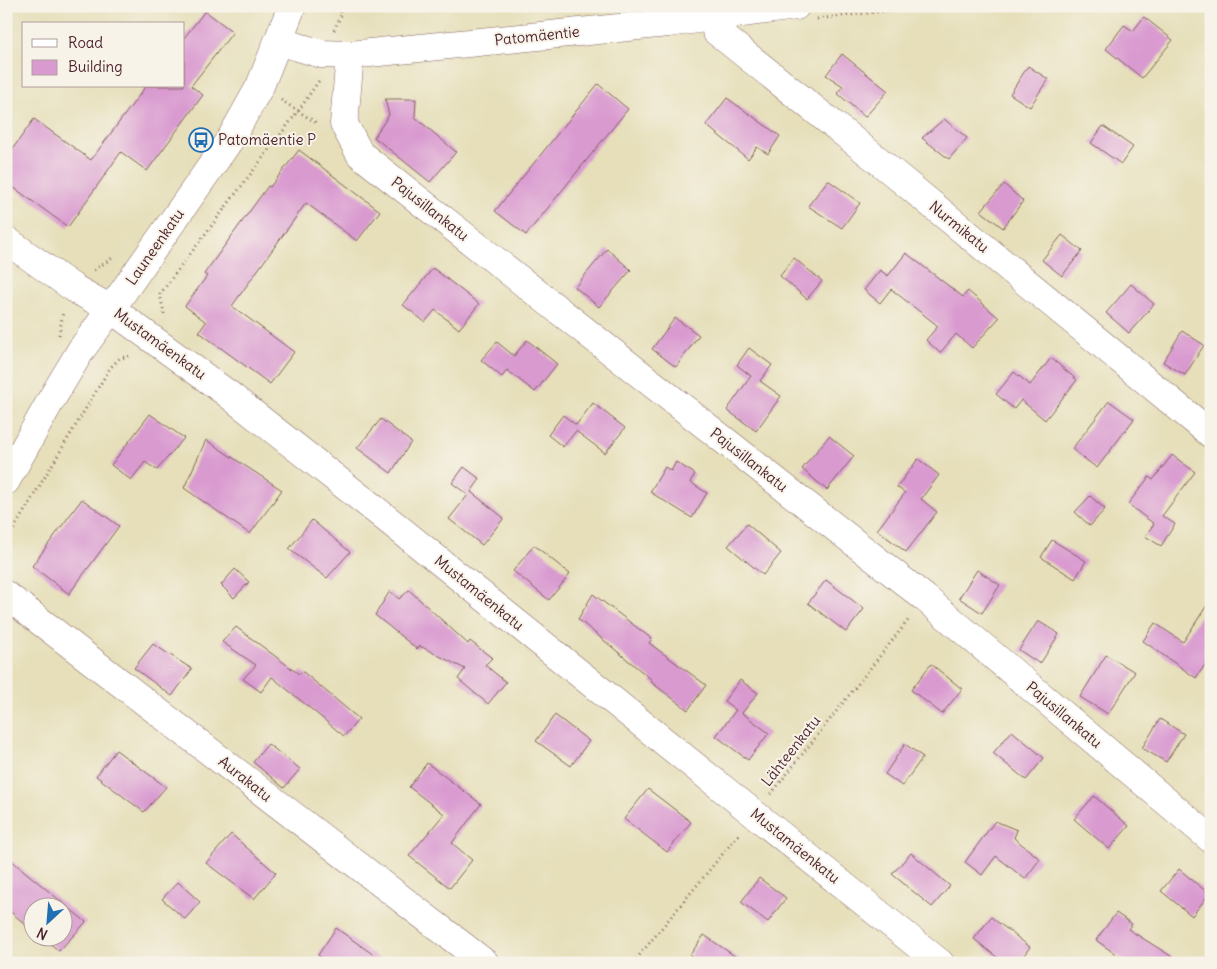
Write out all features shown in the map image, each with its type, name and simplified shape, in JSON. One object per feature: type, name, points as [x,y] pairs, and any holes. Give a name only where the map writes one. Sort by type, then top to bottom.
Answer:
[{"type":"street","name":"Launeenkatu","points":[[6,481],[81,350],[232,138],[260,86],[292,6]]},
{"type":"street","name":"Patomäentie","points":[[278,41],[322,54],[350,55],[668,23],[699,14],[796,6]]},
{"type":"street","name":"Nurmikatu","points":[[699,14],[716,31],[874,157],[1211,434]]},
{"type":"street","name":"Pajusillankatu","points":[[350,55],[344,124],[360,154],[926,598],[1211,838]]},
{"type":"street","name":"Mustamäenkatu","points":[[6,240],[75,289],[112,309],[228,394],[940,963]]},
{"type":"street","name":"Aurakatu","points":[[6,595],[485,963]]},
{"type":"path","name":"Lähteenkatu","points":[[633,963],[755,814],[926,598]]},
{"type":"building","points":[[205,11],[233,32],[191,86],[203,95],[147,171],[121,152],[68,227],[6,182],[6,158],[34,119],[91,160],[145,88],[185,88],[185,37]]},
{"type":"building","points":[[1144,17],[1173,40],[1142,78],[1106,49],[1124,25],[1133,31]]},
{"type":"building","points":[[842,54],[888,91],[865,117],[837,93],[843,86],[826,75]]},
{"type":"building","points":[[1028,66],[1048,79],[1030,107],[1010,94]]},
{"type":"building","points":[[598,84],[628,109],[526,235],[495,211]]},
{"type":"building","points":[[727,98],[780,136],[768,154],[757,147],[748,159],[706,125]]},
{"type":"building","points":[[385,99],[416,99],[415,117],[456,152],[430,182],[374,137],[389,115]]},
{"type":"building","points":[[944,119],[967,138],[949,159],[922,138]]},
{"type":"building","points":[[1103,126],[1133,147],[1121,164],[1091,143]]},
{"type":"building","points":[[299,150],[380,211],[357,241],[306,203],[232,306],[294,352],[270,384],[199,332],[206,322],[185,306],[207,276],[204,274],[268,186],[270,187]]},
{"type":"building","points":[[828,180],[860,203],[842,228],[808,206]]},
{"type":"building","points":[[1004,184],[1023,201],[1003,228],[981,211]]},
{"type":"building","points":[[1062,235],[1082,251],[1062,276],[1042,260]]},
{"type":"building","points":[[607,249],[631,270],[599,307],[575,287]]},
{"type":"building","points":[[906,253],[963,297],[968,291],[999,318],[972,348],[956,334],[940,353],[926,340],[938,326],[891,289],[880,303],[864,290],[880,270],[888,276]]},
{"type":"building","points":[[794,258],[822,281],[807,299],[780,276]]},
{"type":"building","points":[[433,268],[479,304],[459,329],[435,310],[425,322],[403,305]]},
{"type":"building","points":[[1131,284],[1154,304],[1129,333],[1106,313]]},
{"type":"building","points":[[675,318],[699,335],[676,367],[652,349]]},
{"type":"building","points":[[1182,331],[1204,345],[1185,375],[1163,362]]},
{"type":"building","points":[[527,340],[557,364],[535,392],[507,370],[502,377],[481,360],[497,342],[514,356]]},
{"type":"building","points":[[749,348],[772,365],[760,381],[781,396],[756,431],[727,410],[751,376],[737,365]]},
{"type":"building","points":[[1051,358],[1077,380],[1045,420],[1021,400],[1014,409],[996,394],[1014,372],[1030,385]]},
{"type":"building","points":[[1109,401],[1134,419],[1097,468],[1072,449]]},
{"type":"building","points":[[593,403],[625,428],[605,453],[576,431],[563,447],[548,435],[563,415],[576,425]]},
{"type":"building","points":[[150,414],[184,438],[157,470],[145,462],[131,480],[111,465]]},
{"type":"building","points":[[381,419],[411,442],[391,473],[357,448]]},
{"type":"building","points":[[829,436],[854,456],[827,490],[802,469]]},
{"type":"building","points":[[206,440],[282,490],[250,534],[184,488]]},
{"type":"building","points":[[1172,455],[1195,472],[1162,516],[1175,524],[1161,546],[1145,536],[1154,524],[1128,504],[1149,477],[1153,480]]},
{"type":"building","points":[[918,459],[939,475],[921,499],[937,512],[906,552],[877,530],[905,493],[897,487]]},
{"type":"building","points":[[676,462],[695,474],[690,482],[707,493],[692,518],[650,492],[665,467],[671,471]]},
{"type":"building","points":[[464,467],[480,479],[471,492],[504,518],[482,545],[449,519],[468,495],[452,483]]},
{"type":"building","points":[[1090,496],[1105,509],[1090,526],[1075,512]]},
{"type":"building","points":[[82,499],[119,526],[69,594],[32,566]]},
{"type":"building","points":[[312,520],[350,552],[327,578],[289,549]]},
{"type":"building","points":[[747,524],[781,553],[763,575],[728,546]]},
{"type":"building","points":[[1052,540],[1086,561],[1075,579],[1041,557]]},
{"type":"building","points":[[534,545],[570,574],[549,600],[513,571]]},
{"type":"building","points":[[235,569],[249,582],[234,598],[221,585]]},
{"type":"building","points":[[977,570],[1000,585],[982,613],[959,598]]},
{"type":"building","points":[[826,580],[864,609],[846,632],[808,603]]},
{"type":"building","points":[[409,590],[468,644],[470,641],[492,658],[485,665],[506,682],[488,704],[458,679],[465,669],[420,646],[417,649],[375,615],[390,591],[399,599]]},
{"type":"building","points":[[593,594],[652,639],[649,643],[706,685],[688,710],[651,682],[652,680],[578,619]]},
{"type":"building","points":[[1211,599],[1211,656],[1196,678],[1143,641],[1155,623],[1183,642]]},
{"type":"building","points":[[1038,621],[1059,634],[1040,664],[1019,650]]},
{"type":"building","points":[[236,627],[299,674],[302,671],[359,719],[344,736],[272,677],[261,692],[243,679],[256,665],[222,642]]},
{"type":"building","points":[[153,644],[192,669],[172,696],[134,668]]},
{"type":"building","points":[[1106,655],[1135,672],[1108,714],[1080,697]]},
{"type":"building","points":[[931,664],[962,689],[942,714],[911,690]]},
{"type":"building","points":[[740,680],[758,693],[742,713],[769,733],[748,760],[716,736],[736,710],[724,701]]},
{"type":"building","points":[[555,715],[589,741],[571,766],[536,741]]},
{"type":"building","points":[[1160,719],[1184,734],[1166,762],[1142,748]]},
{"type":"building","points":[[1012,731],[1044,758],[1026,780],[993,753]]},
{"type":"building","points":[[268,744],[300,769],[284,788],[253,762]]},
{"type":"building","points":[[905,744],[923,757],[902,786],[885,774]]},
{"type":"building","points":[[116,750],[166,787],[144,812],[96,776]]},
{"type":"building","points":[[427,763],[481,804],[452,843],[472,860],[450,888],[409,856],[444,814],[409,787]]},
{"type":"building","points":[[648,789],[691,822],[667,852],[624,819]]},
{"type":"building","points":[[1094,796],[1129,826],[1109,849],[1074,819]]},
{"type":"building","points":[[995,821],[1017,830],[1014,838],[1040,859],[1025,879],[996,856],[982,875],[965,862]]},
{"type":"building","points":[[231,834],[276,873],[254,899],[206,863]]},
{"type":"building","points":[[911,853],[950,886],[932,907],[892,874]]},
{"type":"building","points":[[6,856],[54,896],[22,896],[22,922],[6,908]]},
{"type":"building","points":[[1179,869],[1209,894],[1192,916],[1161,891]]},
{"type":"building","points":[[759,878],[786,898],[768,922],[741,902]]},
{"type":"building","points":[[178,882],[200,902],[185,919],[162,899]]},
{"type":"building","points":[[72,910],[86,922],[72,937]]},
{"type":"building","points":[[1116,913],[1132,924],[1128,929],[1182,963],[1128,963],[1096,940]]},
{"type":"building","points":[[991,917],[1030,947],[1018,963],[1004,963],[974,939]]},
{"type":"building","points":[[336,928],[385,963],[328,963],[318,955]]},
{"type":"building","points":[[704,935],[745,963],[701,963],[690,955]]},
{"type":"building","points":[[53,946],[64,946],[59,951]]},
{"type":"place","name":"Patomäentie P","points":[[201,140]]}]
